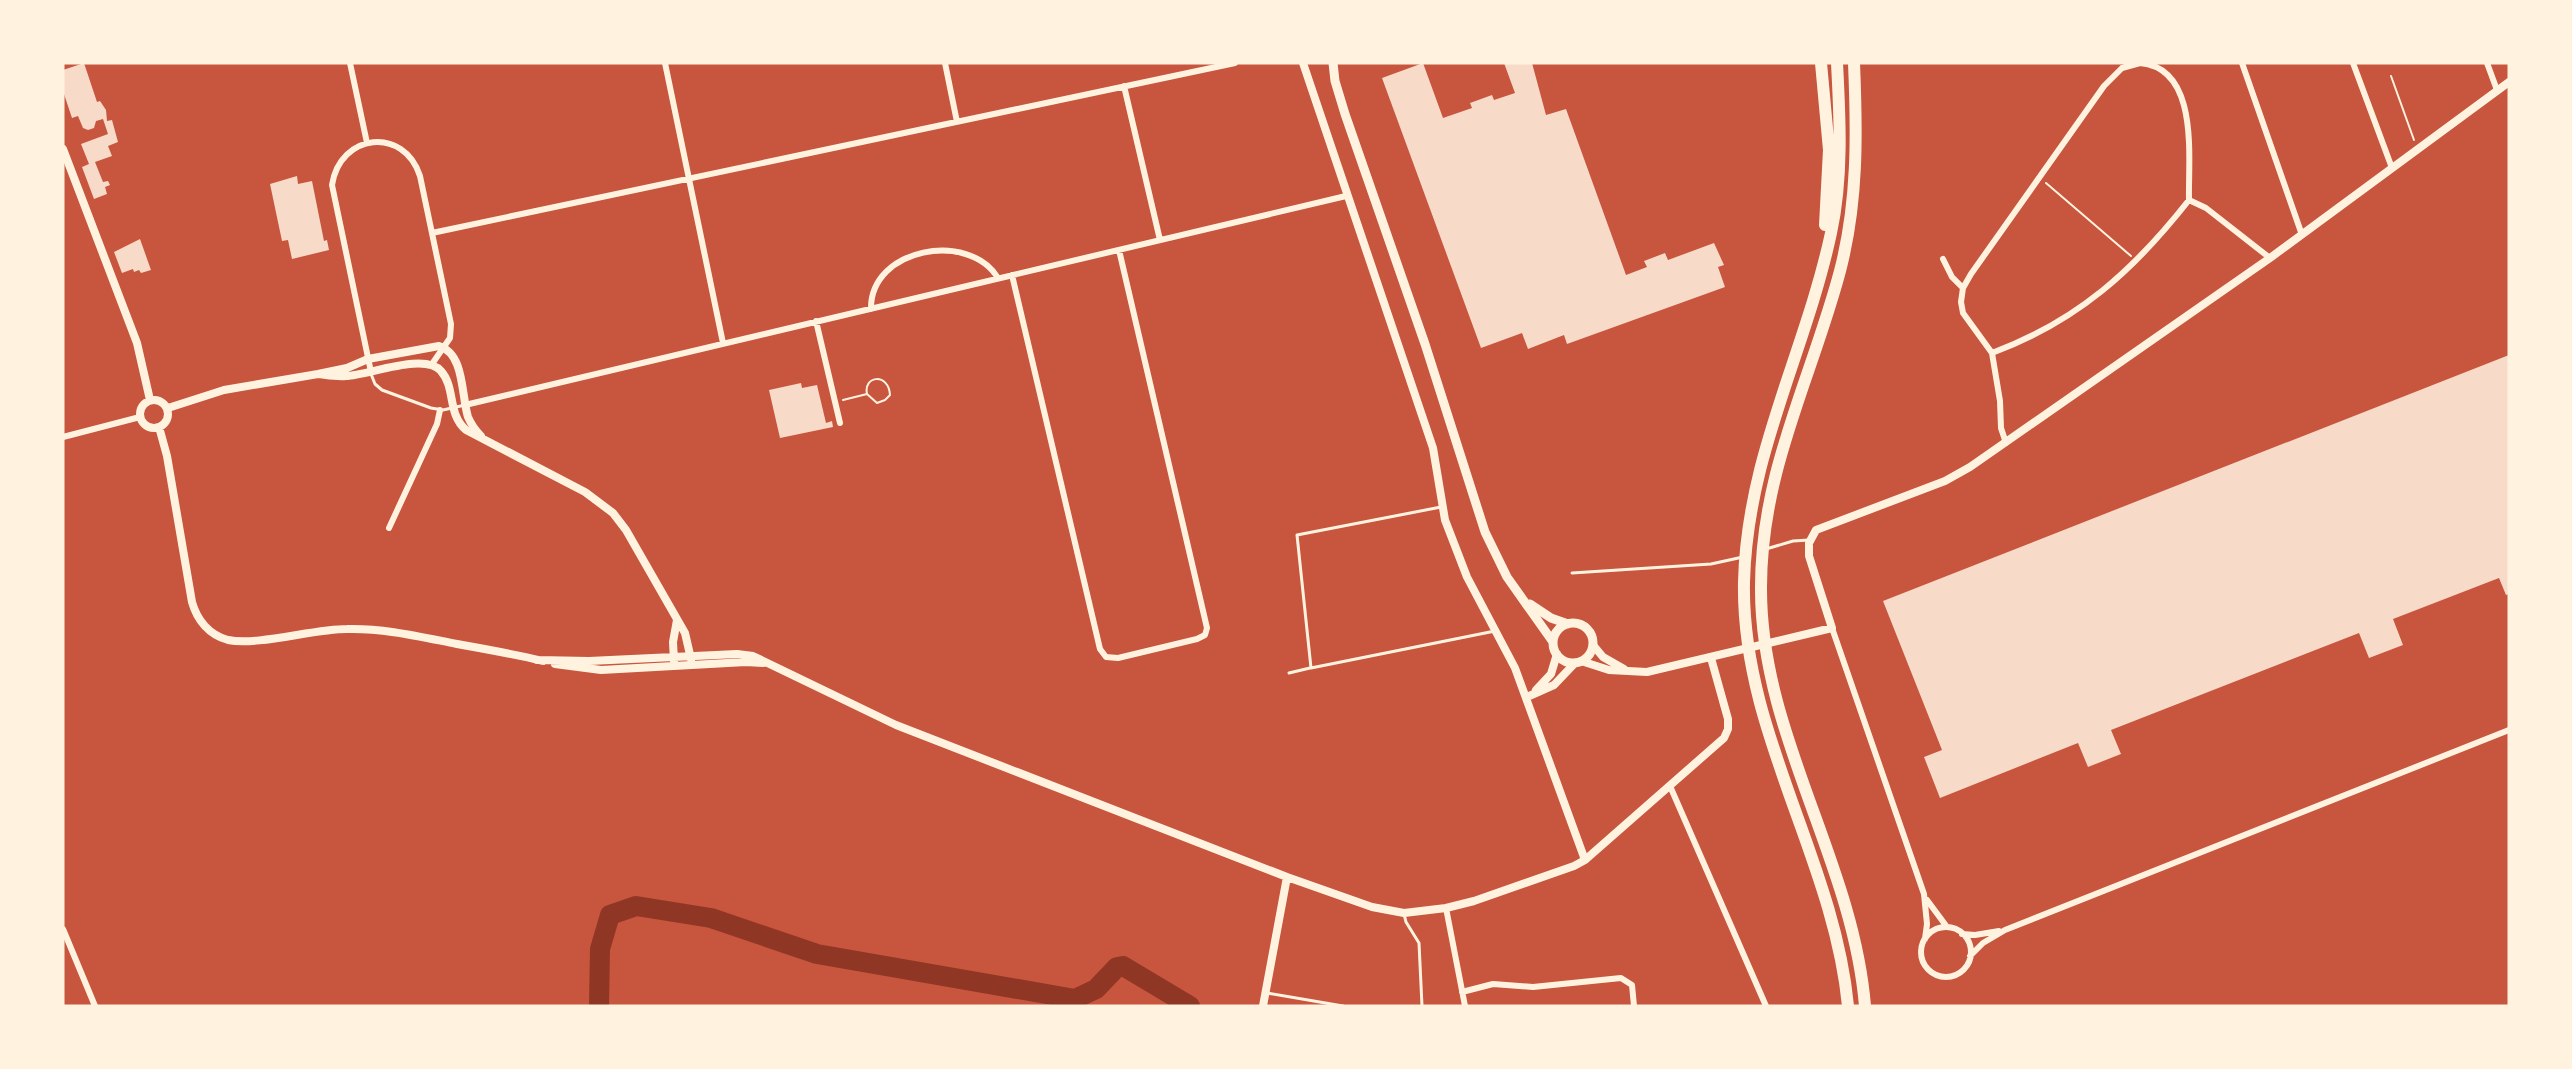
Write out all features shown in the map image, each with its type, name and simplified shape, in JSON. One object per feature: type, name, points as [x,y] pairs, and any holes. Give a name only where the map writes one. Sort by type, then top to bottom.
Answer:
[{"type":"highway","points":[[1817,288],[1830,161],[1821,63]]},
{"type":"highway","points":[[1837,63],[1838,189],[1832,230],[1817,288],[1771,424],[1750,513],[1744,596],[1747,638],[1756,690],[1770,741],[1829,906],[1843,966],[1848,1006]]},
{"type":"highway","points":[[1854,63],[1857,152],[1850,223],[1830,303],[1783,444],[1766,516],[1761,590],[1766,654],[1773,688],[1794,759],[1842,889],[1855,941],[1865,1006]]},
{"type":"main road","points":[[1333,63],[1335,81],[1345,114],[1425,344],[1485,532],[1502,567],[1522,597],[1553,642],[1557,654],[1566,661],[1578,662],[1588,656],[1593,645],[1592,637],[1586,629],[1578,624],[1568,624],[1544,614],[1522,597]]},
{"type":"main road","points":[[1553,642],[1557,631],[1568,624]]},
{"type":"street","points":[[350,63],[367,142]]},
{"type":"street","points":[[665,63],[723,343]]},
{"type":"street","points":[[945,63],[957,122]]},
{"type":"street","points":[[432,233],[1235,63]]},
{"type":"street","points":[[1303,63],[1432,448],[1441,507],[1463,569],[1510,657],[1527,697],[1585,860]]},
{"type":"street","points":[[1992,353],[2029,338],[2102,292],[2138,261],[2189,200],[2190,137],[2182,102],[2172,80],[2164,70],[2140,63],[2122,68],[2104,86],[1963,288],[1961,302],[1966,318],[1992,353],[2000,401],[2001,428],[2006,443]]},
{"type":"street","points":[[2242,63],[2302,235]]},
{"type":"street","points":[[2354,63],[2391,168]]},
{"type":"street","points":[[2487,63],[2497,90]]},
{"type":"street","points":[[2005,930],[1962,934],[1947,927],[1924,894],[1809,559],[1810,540],[1819,529],[1954,476],[2006,443],[2270,258],[2509,82]]},
{"type":"street","points":[[1124,86],[1160,240]]},
{"type":"street","points":[[371,372],[332,190],[334,172],[340,161],[355,148],[367,142],[380,142],[394,146],[413,160],[420,176],[451,324],[450,338],[432,364]]},
{"type":"street","points":[[63,149],[136,343],[150,400]]},
{"type":"street","points":[[465,405],[1346,196]]},
{"type":"street","points":[[2189,200],[2206,208],[2270,258]]},
{"type":"street","points":[[1012,275],[1100,649],[1106,657],[1118,658],[1197,639],[1204,635],[1207,628],[1119,250]]},
{"type":"street","points":[[871,309],[873,293],[886,272],[904,259],[923,253],[945,251],[963,254],[990,267],[998,278]]},
{"type":"street","points":[[1943,259],[1952,278],[1963,288]]},
{"type":"street","points":[[816,321],[840,423]]},
{"type":"street","points":[[168,408],[224,390],[318,374],[346,368],[368,359],[430,346],[444,348],[455,360],[471,423],[485,442]]},
{"type":"street","points":[[318,374],[344,377],[422,362],[432,364],[443,373],[452,408],[461,426],[485,442],[585,492],[608,508],[626,530],[685,633],[692,666]]},
{"type":"street","points":[[150,400],[162,401],[168,408],[167,420],[159,427],[147,426],[140,417],[142,406],[150,400]]},
{"type":"street","points":[[389,528],[437,424],[440,410]]},
{"type":"street","points":[[63,437],[140,417]]},
{"type":"street","points":[[159,427],[167,456],[192,602],[201,622],[212,633],[226,639],[241,641],[320,630],[367,629],[591,670],[746,662],[770,665]]},
{"type":"street","points":[[674,667],[677,620]]},
{"type":"street","points":[[1527,697],[1554,685],[1578,662],[1633,672],[1656,670],[1833,628]]},
{"type":"street","points":[[1593,645],[1610,662],[1633,672]]},
{"type":"street","points":[[537,660],[742,654],[753,656],[896,725],[1357,903],[1404,913],[1446,908],[1528,883],[1585,860],[1720,742],[1728,729],[1728,719],[1711,658]]},
{"type":"street","points":[[1527,697],[1549,678],[1557,654]]},
{"type":"street","points":[[1924,894],[1927,924],[1922,946],[1922,959],[1928,969],[1935,974],[1947,977],[1959,973],[1965,968],[1970,956],[1983,943],[2005,930],[2509,730]]},
{"type":"street","points":[[1670,786],[1766,1006]]},
{"type":"street","points":[[1263,1006],[1287,877]]},
{"type":"street","points":[[1446,908],[1465,1006]]},
{"type":"street","points":[[1925,939],[1933,931],[1947,927]]},
{"type":"street","points":[[63,929],[95,1006]]},
{"type":"street","points":[[1962,934],[1969,944],[1970,956]]},
{"type":"street","points":[[1462,992],[1493,984],[1541,987],[1621,978],[1632,985],[1634,1006]]},
{"type":"lane","points":[[371,372],[375,384],[382,390],[440,410],[465,405]]},
{"type":"lane","points":[[1311,668],[1297,535],[1441,507]]},
{"type":"lane","points":[[1572,573],[1719,563],[1793,540],[1810,540]]},
{"type":"lane","points":[[1289,673],[1496,631]]},
{"type":"lane","points":[[1404,913],[1406,922],[1419,943],[1422,1006]]},
{"type":"lane","points":[[1266,992],[1343,1006]]},
{"type":"path","points":[[2391,76],[2418,148]]},
{"type":"path","points":[[2040,177],[2138,261]]},
{"type":"path","points":[[878,379],[885,381],[889,387],[890,394],[885,400],[877,402],[867,394],[866,386],[870,381],[878,379]]},
{"type":"path","points":[[835,402],[867,394]]},
{"type":"building","points":[[84,63],[97,102],[100,101],[106,110],[107,121],[112,120],[118,142],[108,146],[112,156],[95,162],[103,182],[108,181],[110,185],[105,187],[107,194],[94,199],[82,167],[89,164],[81,144],[108,134],[103,119],[96,121],[94,128],[88,130],[83,128],[78,116],[72,118],[63,91],[63,70]]},
{"type":"building","points":[[1423,63],[1443,118],[1472,108],[1470,103],[1492,95],[1494,100],[1515,93],[1504,63],[1532,63],[1546,115],[1566,109],[1626,275],[1647,267],[1644,261],[1665,253],[1668,260],[1714,243],[1724,265],[1718,267],[1725,287],[1567,344],[1564,335],[1528,349],[1522,333],[1481,348],[1382,78]]},
{"type":"building","points":[[297,176],[298,184],[312,181],[324,241],[327,240],[329,250],[292,259],[288,240],[282,241],[270,184]]},
{"type":"building","points":[[140,239],[151,270],[141,273],[139,270],[134,272],[133,269],[122,273],[114,252]]},
{"type":"building","points":[[2509,355],[2509,594],[2506,595],[2499,578],[2393,619],[2403,645],[2369,658],[2359,633],[2111,730],[2121,754],[2088,767],[2078,743],[1940,798],[1924,757],[1942,750],[1883,601]]},
{"type":"building","points":[[801,383],[802,388],[817,385],[826,423],[832,421],[833,427],[780,438],[769,390]]},
{"type":"waterway","points":[[599,1006],[600,949],[610,915],[636,906],[711,918],[817,954],[1075,999],[1096,989],[1117,967],[1123,966],[1190,1006]]}]
